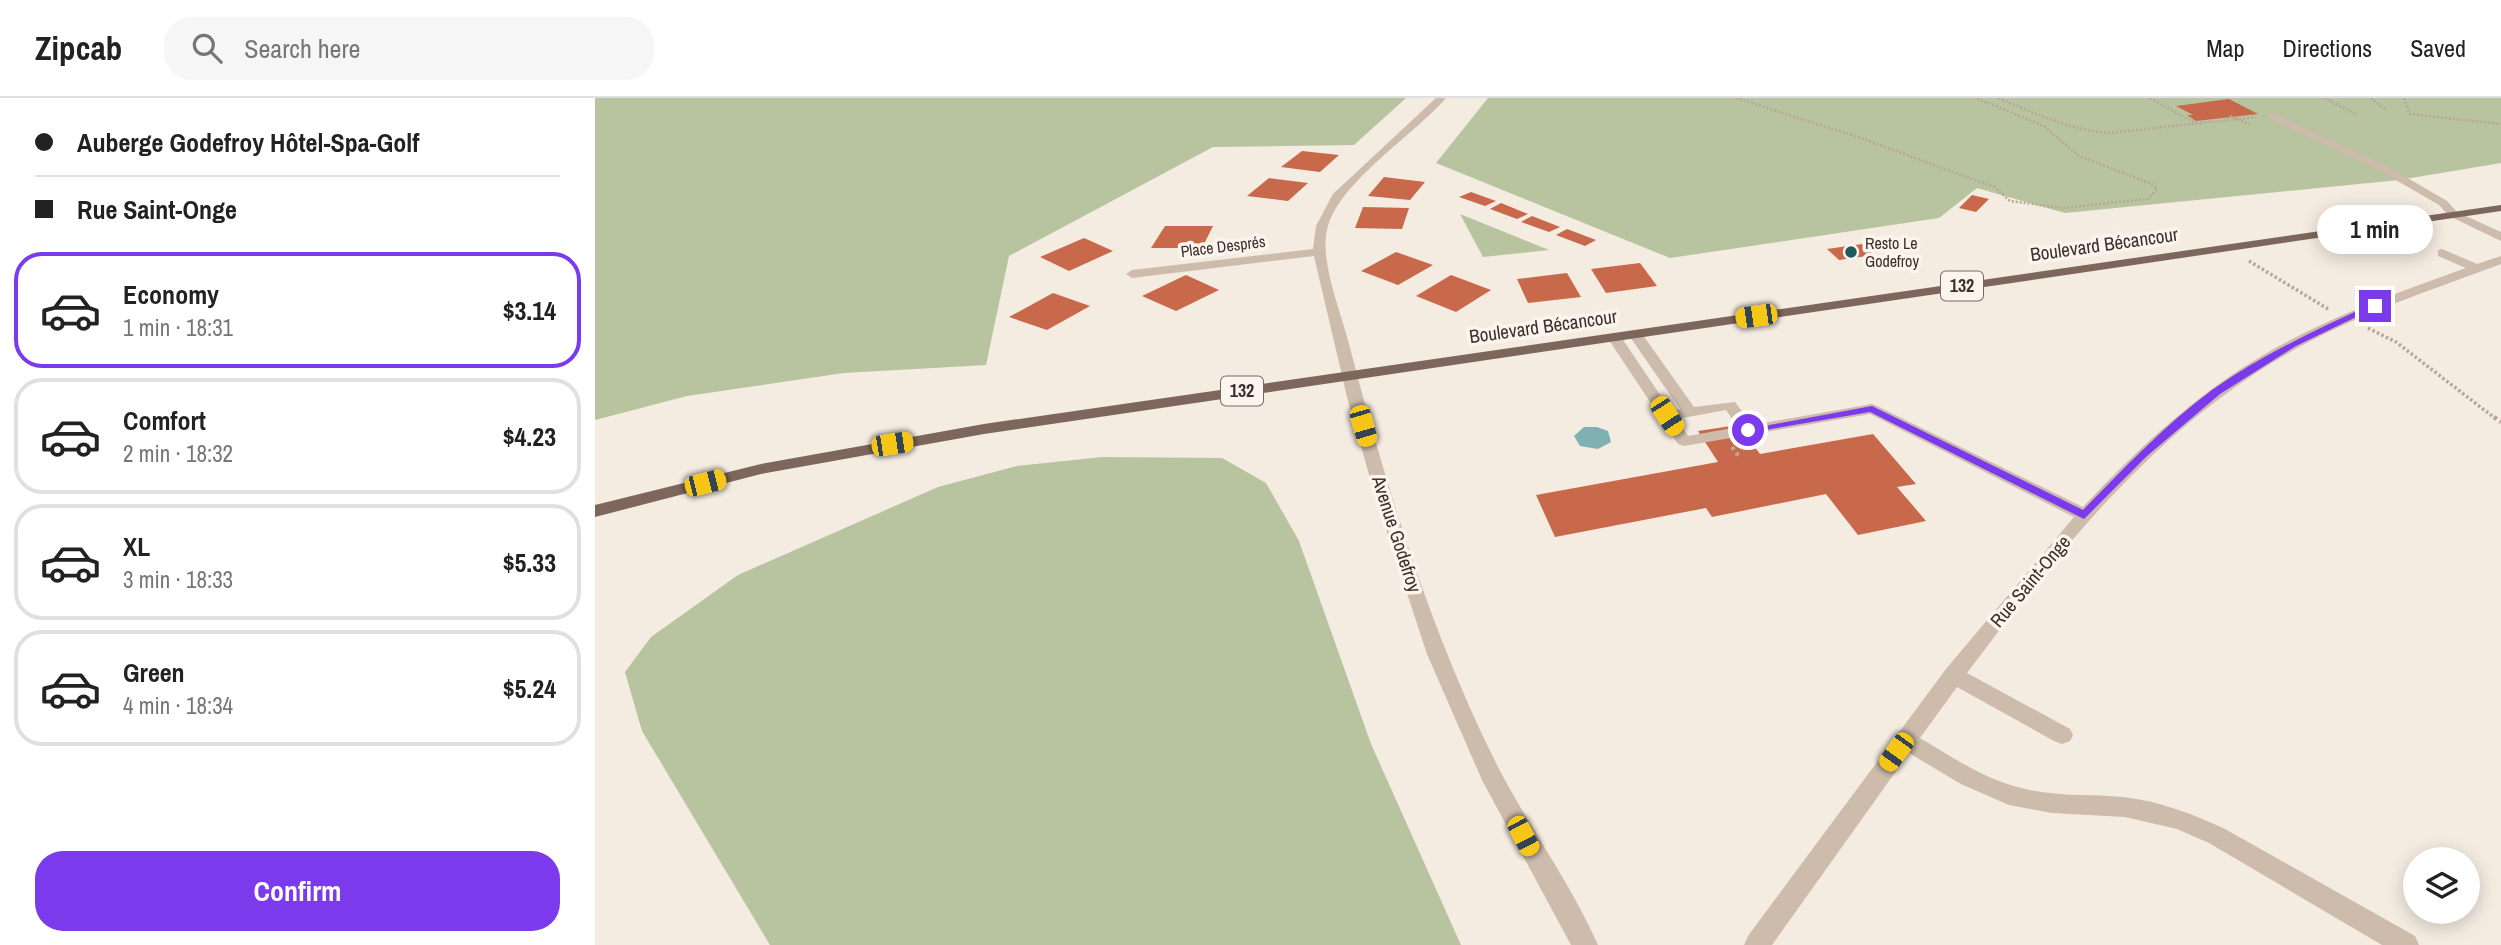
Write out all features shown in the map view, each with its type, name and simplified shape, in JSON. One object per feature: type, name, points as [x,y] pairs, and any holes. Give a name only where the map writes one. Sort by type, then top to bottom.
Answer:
[{"type":"main road","name":"Boulevard Bécancour","points":[[595,511],[735,475],[864,449],[2501,208]]},
{"type":"street","name":"Avenue Godefroy","points":[[1441,98],[1341,192],[1324,220],[1319,252],[1385,499],[1448,681],[1479,751],[1585,945]]},
{"type":"street","points":[[2271,116],[2381,167],[2443,203],[2453,214],[2501,237]]},
{"type":"street","name":"Place Després","points":[[1132,274],[1319,252]]},
{"type":"street","points":[[2442,253],[2477,269]]},
{"type":"street","name":"Rue Saint-Onge","points":[[1757,945],[1953,675],[2084,515],[2178,422],[2256,366],[2361,311],[2501,260]]},
{"type":"street","points":[[1635,334],[1690,412]]},
{"type":"street","points":[[1614,337],[1683,442],[1872,409],[2084,515]]},
{"type":"street","points":[[1667,416],[1730,405],[1748,430]]},
{"type":"street","points":[[1953,675],[2062,735]]},
{"type":"street","points":[[1905,740],[2009,795],[2127,807],[2192,824],[2217,835],[2406,945]]},
{"type":"path","points":[[1736,98],[1858,137],[1994,187],[2009,203],[2063,208],[2091,207],[2148,199],[2157,189],[2152,184],[2079,156],[2044,126],[1976,98]]},
{"type":"path","points":[[1998,98],[2038,116],[2085,131],[2109,133],[2271,116]]},
{"type":"path","points":[[2150,98],[2197,124]]},
{"type":"path","points":[[2325,98],[2357,115]]},
{"type":"path","points":[[2371,98],[2386,110]]},
{"type":"path","points":[[2404,98],[2410,114],[2501,124]]},
{"type":"path","points":[[2230,116],[2251,125]]},
{"type":"path","points":[[2243,257],[2336,313]]},
{"type":"path","points":[[2362,325],[2396,342],[2501,422]]},
{"type":"green space","points":[[595,98],[1406,98],[1354,145],[1213,147],[1009,256],[986,365],[844,373],[687,396],[595,420]]},
{"type":"green space","points":[[1488,98],[2501,98],[2501,163],[2399,180],[2065,213],[1977,188],[1939,218],[1670,258],[1436,163]]},
{"type":"green space","points":[[1460,214],[1549,250],[1483,257]]},
{"type":"green space","points":[[1102,457],[1222,458],[1266,483],[1299,541],[1371,744],[1461,945],[770,945],[642,731],[625,672],[651,637],[738,575],[938,487],[1017,466]]},
{"type":"water","points":[[1584,427],[1597,427],[1608,431],[1611,442],[1598,449],[1580,446],[1574,436]]},
{"type":"building","points":[[2229,99],[2258,114],[2196,121],[2187,115],[2193,115],[2176,106]]},
{"type":"building","points":[[1302,151],[1339,155],[1320,172],[1281,167]]},
{"type":"building","points":[[1384,177],[1425,182],[1410,200],[1368,196]]},
{"type":"building","points":[[1269,178],[1308,183],[1288,201],[1247,196]]},
{"type":"building","points":[[1471,192],[1496,201],[1485,206],[1459,197]]},
{"type":"building","points":[[1972,195],[1989,199],[1976,212],[1959,208]]},
{"type":"building","points":[[1501,203],[1528,214],[1517,219],[1490,209]]},
{"type":"building","points":[[1363,207],[1409,208],[1402,229],[1355,228]]},
{"type":"building","points":[[1532,216],[1560,227],[1549,232],[1521,222]]},
{"type":"building","points":[[1165,226],[1213,226],[1202,248],[1151,248]]},
{"type":"building","points":[[1567,229],[1596,240],[1585,246],[1556,235]]},
{"type":"building","points":[[1084,238],[1113,251],[1069,271],[1040,257]]},
{"type":"building","name":"Resto Le Godefroy","points":[[1862,244],[1874,255],[1839,260],[1827,249]]},
{"type":"building","points":[[1396,252],[1433,265],[1398,285],[1361,271]]},
{"type":"building","points":[[1640,263],[1657,286],[1606,293],[1591,269]]},
{"type":"building","points":[[1567,273],[1581,297],[1528,303],[1517,279]]},
{"type":"building","points":[[1186,275],[1219,290],[1176,311],[1142,296]]},
{"type":"building","points":[[1451,275],[1491,290],[1456,312],[1416,296]]},
{"type":"building","points":[[1053,293],[1090,306],[1047,330],[1009,317]]},
{"type":"building","points":[[1738,425],[1760,454],[1873,434],[1916,484],[1897,487],[1926,521],[1858,535],[1826,494],[1712,517],[1706,508],[1555,537],[1536,495],[1718,462],[1698,431]]},
{"type":"place","name":"Resto Le Godefroy","points":[[1851,252]]},
{"type":"route","points":[[1748,430],[1872,409],[2084,515],[2143,454],[2216,392],[2293,344],[2375,306]]}]
